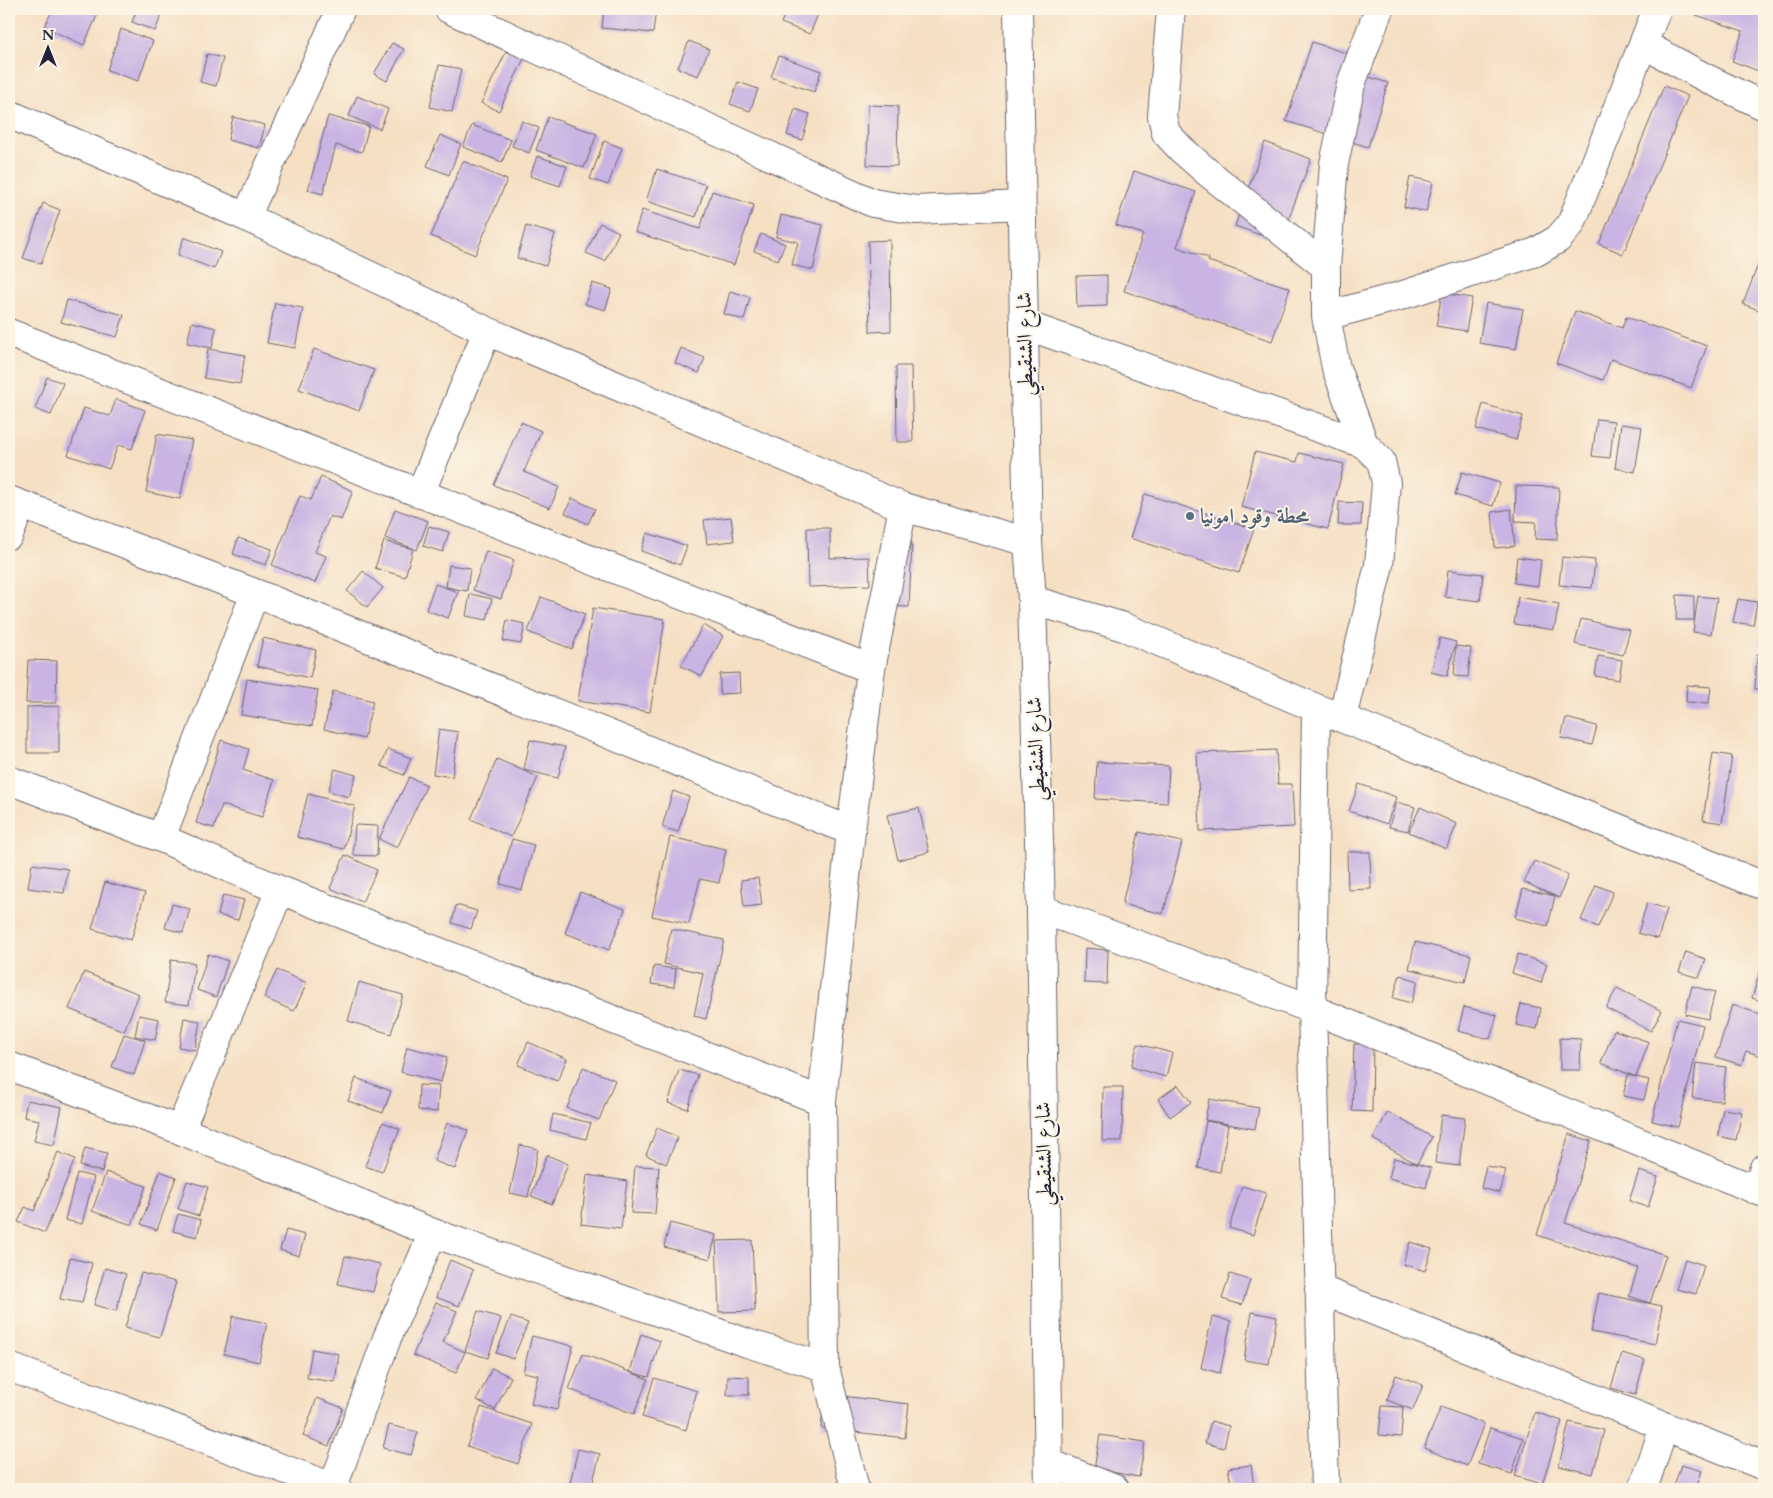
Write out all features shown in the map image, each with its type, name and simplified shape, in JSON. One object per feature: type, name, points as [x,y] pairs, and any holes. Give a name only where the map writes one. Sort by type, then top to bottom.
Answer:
[{"type":"street","points":[[246,217],[341,9]]},
{"type":"street","points":[[449,9],[872,204],[916,210],[1021,205]]},
{"type":"street","name":"شارع الشنقيطي","points":[[1018,9],[1028,542],[1032,600],[1041,909],[1049,1476]]},
{"type":"street","points":[[1171,9],[1162,116],[1166,133],[1206,171],[1326,267]]},
{"type":"street","points":[[1342,718],[1366,624],[1380,556],[1386,483],[1381,461],[1364,444],[1336,368],[1326,316],[1326,267],[1334,164],[1351,84],[1379,9]]},
{"type":"street","points":[[1326,316],[1400,296],[1527,255],[1558,239],[1571,224],[1656,9]]},
{"type":"street","points":[[1643,44],[1704,77],[1764,106]]},
{"type":"street","points":[[9,114],[246,217],[487,331],[902,507],[1028,542]]},
{"type":"street","points":[[1025,325],[1364,444]]},
{"type":"street","points":[[420,494],[487,331]]},
{"type":"street","points":[[9,333],[872,669]]},
{"type":"street","points":[[9,536],[15,502],[256,593],[851,831]]},
{"type":"street","points":[[855,1489],[825,1366],[822,1101],[851,831],[872,669],[902,507]]},
{"type":"street","points":[[161,838],[256,593]]},
{"type":"street","points":[[1032,600],[1124,627],[1316,708],[1764,886]]},
{"type":"street","points":[[1316,708],[1312,1009],[1325,1489]]},
{"type":"street","points":[[9,780],[161,838],[280,890],[822,1101]]},
{"type":"street","points":[[180,1130],[280,890]]},
{"type":"street","points":[[1041,909],[1312,1009],[1761,1183]]},
{"type":"street","points":[[9,1066],[180,1130],[433,1233],[747,1343],[825,1366]]},
{"type":"street","points":[[9,1367],[336,1488],[387,1338],[433,1233]]},
{"type":"street","points":[[1319,1289],[1764,1466]]},
{"type":"street","points":[[1643,1489],[1664,1427]]},
{"type":"street","points":[[1049,1476],[1115,1489]]},
{"type":"building","points":[[53,9],[100,9],[84,45],[44,27]]},
{"type":"building","points":[[137,9],[164,9],[155,31],[132,22]]},
{"type":"building","points":[[604,9],[656,9],[653,33],[602,28]]},
{"type":"building","points":[[787,9],[820,9],[810,34],[781,23]]},
{"type":"building","points":[[1699,9],[1754,9],[1764,14],[1764,73],[1732,61],[1743,31],[1696,15]]},
{"type":"building","points":[[121,29],[153,41],[138,81],[107,70]]},
{"type":"building","points":[[689,41],[709,49],[698,76],[678,68]]},
{"type":"building","points":[[1312,42],[1355,56],[1350,71],[1388,83],[1368,147],[1286,121]]},
{"type":"building","points":[[392,43],[404,49],[387,81],[374,74]]},
{"type":"building","points":[[509,46],[526,54],[499,111],[481,103]]},
{"type":"building","points":[[207,54],[223,58],[216,86],[200,82]]},
{"type":"building","points":[[779,56],[821,71],[814,92],[771,77]]},
{"type":"building","points":[[439,65],[461,69],[452,112],[430,107]]},
{"type":"building","points":[[738,82],[758,89],[750,111],[730,104]]},
{"type":"building","points":[[1664,86],[1688,96],[1623,254],[1599,244]]},
{"type":"building","points":[[357,96],[388,109],[380,129],[349,116]]},
{"type":"building","points":[[868,105],[898,106],[897,166],[867,165]]},
{"type":"building","points":[[795,109],[810,114],[802,140],[787,135]]},
{"type":"building","points":[[328,116],[369,126],[362,152],[336,145],[323,194],[308,190]]},
{"type":"building","points":[[233,117],[265,125],[259,148],[228,140]]},
{"type":"building","points":[[548,117],[597,134],[584,168],[536,150]]},
{"type":"building","points":[[522,121],[539,128],[529,153],[512,146]]},
{"type":"building","points":[[472,125],[511,140],[502,162],[463,147]]},
{"type":"building","points":[[440,135],[461,144],[449,175],[427,166]]},
{"type":"building","points":[[604,141],[622,148],[608,185],[590,179]]},
{"type":"building","points":[[1265,142],[1311,159],[1280,242],[1235,226]]},
{"type":"building","points":[[537,156],[567,166],[560,186],[530,176]]},
{"type":"building","points":[[463,161],[507,180],[475,255],[431,236]]},
{"type":"building","points":[[657,169],[706,185],[696,217],[646,201]]},
{"type":"building","points":[[1134,171],[1196,192],[1177,247],[1209,258],[1208,261],[1290,288],[1272,341],[1124,291],[1143,234],[1116,225]]},
{"type":"building","points":[[1410,177],[1433,182],[1426,212],[1404,207]]},
{"type":"building","points":[[712,191],[754,205],[734,265],[635,232],[642,210],[700,229]]},
{"type":"building","points":[[43,203],[60,210],[41,264],[23,258]]},
{"type":"building","points":[[781,215],[823,225],[813,270],[792,265],[798,242],[776,237]]},
{"type":"building","points":[[600,223],[619,232],[605,261],[586,253]]},
{"type":"building","points":[[526,226],[555,234],[546,266],[517,258]]},
{"type":"building","points":[[761,234],[785,244],[778,260],[754,251]]},
{"type":"building","points":[[184,237],[221,252],[214,269],[178,255]]},
{"type":"building","points":[[890,240],[891,331],[870,332],[868,241]]},
{"type":"building","points":[[1764,249],[1764,312],[1743,304]]},
{"type":"building","points":[[1107,275],[1107,306],[1077,307],[1076,276]]},
{"type":"building","points":[[592,283],[612,289],[605,310],[585,304]]},
{"type":"building","points":[[730,291],[750,297],[744,320],[724,314]]},
{"type":"building","points":[[1442,293],[1472,298],[1466,331],[1436,326]]},
{"type":"building","points":[[67,300],[124,315],[117,337],[61,322]]},
{"type":"building","points":[[275,303],[303,308],[295,348],[267,343]]},
{"type":"building","points":[[1486,303],[1523,309],[1516,349],[1479,343]]},
{"type":"building","points":[[1575,311],[1622,328],[1626,317],[1707,346],[1691,388],[1611,359],[1603,380],[1556,363]]},
{"type":"building","points":[[192,322],[216,328],[212,348],[187,343]]},
{"type":"building","points":[[681,348],[705,358],[699,373],[675,363]]},
{"type":"building","points":[[208,349],[245,355],[240,384],[204,378]]},
{"type":"building","points":[[314,349],[374,370],[359,411],[299,389]]},
{"type":"building","points":[[896,366],[911,366],[913,442],[897,442]]},
{"type":"building","points":[[47,377],[63,383],[51,415],[35,409]]},
{"type":"building","points":[[116,399],[145,410],[132,449],[118,445],[109,469],[68,455],[84,408],[110,416]]},
{"type":"building","points":[[1483,404],[1523,416],[1516,440],[1476,429]]},
{"type":"building","points":[[1597,419],[1614,421],[1610,458],[1592,456]]},
{"type":"building","points":[[521,422],[541,431],[524,472],[559,487],[550,508],[494,485]]},
{"type":"building","points":[[1621,424],[1642,427],[1635,472],[1615,468]]},
{"type":"building","points":[[157,434],[192,440],[180,499],[146,492]]},
{"type":"building","points":[[1255,452],[1297,462],[1299,453],[1344,464],[1328,529],[1241,507]]},
{"type":"building","points":[[1462,472],[1500,483],[1493,506],[1455,495]]},
{"type":"building","points":[[321,477],[353,491],[341,520],[330,516],[315,552],[326,556],[315,583],[272,565],[300,496],[311,500]]},
{"type":"building","points":[[1516,486],[1559,487],[1557,540],[1535,539],[1536,522],[1515,521]]},
{"type":"building","points":[[1145,494],[1254,529],[1239,573],[1130,538]]},
{"type":"building","points":[[572,498],[595,509],[588,524],[565,513]]},
{"type":"building","points":[[1339,502],[1362,503],[1361,525],[1338,525]]},
{"type":"building","points":[[395,509],[428,521],[417,550],[385,538]]},
{"type":"building","points":[[1511,509],[1515,546],[1495,548],[1492,512]]},
{"type":"building","points":[[731,517],[734,541],[707,544],[704,520]]},
{"type":"building","points":[[429,526],[449,532],[443,552],[423,546]]},
{"type":"building","points":[[807,528],[830,528],[830,558],[869,557],[870,585],[808,587]]},
{"type":"building","points":[[647,533],[687,546],[680,565],[641,551]]},
{"type":"building","points":[[238,538],[272,549],[266,565],[233,554]]},
{"type":"building","points":[[384,541],[413,549],[405,577],[375,568]]},
{"type":"building","points":[[884,541],[912,542],[909,607],[882,606]]},
{"type":"building","points":[[486,551],[514,560],[501,599],[473,590]]},
{"type":"building","points":[[1517,557],[1541,560],[1538,586],[1514,583]]},
{"type":"building","points":[[1562,557],[1595,560],[1592,588],[1559,585]]},
{"type":"building","points":[[449,565],[470,568],[467,591],[446,587]]},
{"type":"building","points":[[1448,570],[1483,574],[1480,601],[1445,597]]},
{"type":"building","points":[[363,571],[383,588],[367,607],[347,591]]},
{"type":"building","points":[[435,584],[458,592],[448,618],[426,610]]},
{"type":"building","points":[[470,594],[492,599],[487,620],[466,616]]},
{"type":"building","points":[[1677,595],[1694,596],[1694,620],[1676,620]]},
{"type":"building","points":[[1698,596],[1717,598],[1711,634],[1693,632]]},
{"type":"building","points":[[541,597],[585,614],[572,649],[528,632]]},
{"type":"building","points":[[1518,597],[1559,604],[1554,630],[1514,624]]},
{"type":"building","points":[[1738,599],[1757,602],[1753,625],[1733,622]]},
{"type":"building","points":[[593,608],[665,619],[650,712],[578,701]]},
{"type":"building","points":[[1581,619],[1630,630],[1623,655],[1575,644]]},
{"type":"building","points":[[507,620],[525,624],[521,644],[503,641]]},
{"type":"building","points":[[1764,622],[1764,646],[1759,645]]},
{"type":"building","points":[[703,625],[723,636],[702,676],[681,666]]},
{"type":"building","points":[[263,638],[316,650],[310,678],[257,666]]},
{"type":"building","points":[[1440,638],[1456,642],[1447,676],[1431,672]]},
{"type":"building","points":[[1456,646],[1471,648],[1468,677],[1454,676]]},
{"type":"building","points":[[1757,654],[1764,655],[1764,689],[1755,689]]},
{"type":"building","points":[[1598,656],[1622,660],[1619,680],[1595,676]]},
{"type":"building","points":[[28,660],[57,661],[56,703],[26,703]]},
{"type":"building","points":[[739,673],[740,693],[720,694],[720,674]]},
{"type":"building","points":[[247,679],[318,690],[312,726],[241,715]]},
{"type":"building","points":[[1687,685],[1711,687],[1709,703],[1686,702]]},
{"type":"building","points":[[333,691],[373,701],[364,739],[324,729]]},
{"type":"building","points":[[59,706],[59,753],[27,753],[27,707]]},
{"type":"building","points":[[1566,718],[1597,726],[1592,745],[1561,738]]},
{"type":"building","points":[[439,729],[458,732],[452,777],[433,774]]},
{"type":"building","points":[[221,740],[249,749],[243,770],[274,780],[262,817],[222,805],[214,828],[196,823]]},
{"type":"building","points":[[530,740],[565,747],[558,778],[524,770]]},
{"type":"building","points":[[388,749],[411,758],[404,775],[381,766]]},
{"type":"building","points":[[1276,750],[1278,784],[1292,784],[1294,827],[1200,831],[1197,753]]},
{"type":"building","points":[[1713,753],[1732,756],[1722,823],[1703,820]]},
{"type":"building","points":[[497,759],[538,777],[511,837],[471,819]]},
{"type":"building","points":[[1097,762],[1169,766],[1167,803],[1095,799]]},
{"type":"building","points":[[335,769],[356,775],[349,797],[328,791]]},
{"type":"building","points":[[409,777],[427,785],[397,848],[379,839]]},
{"type":"building","points":[[1359,784],[1396,797],[1387,824],[1349,811]]},
{"type":"building","points":[[673,791],[689,797],[678,832],[662,827]]},
{"type":"building","points":[[308,794],[355,806],[344,849],[297,837]]},
{"type":"building","points":[[1396,802],[1415,807],[1408,831],[1389,827]]},
{"type":"building","points":[[1420,807],[1457,824],[1446,849],[1409,832]]},
{"type":"building","points":[[919,808],[929,852],[898,860],[887,815]]},
{"type":"building","points":[[355,825],[378,826],[377,856],[353,855]]},
{"type":"building","points":[[1139,832],[1182,842],[1163,914],[1122,904]]},
{"type":"building","points":[[670,837],[726,849],[719,883],[700,879],[689,924],[652,916]]},
{"type":"building","points":[[512,839],[534,845],[522,890],[500,884]]},
{"type":"building","points":[[1347,852],[1370,852],[1371,889],[1348,890]]},
{"type":"building","points":[[345,855],[377,870],[362,902],[330,888]]},
{"type":"building","points":[[1534,861],[1568,875],[1559,898],[1524,882]]},
{"type":"building","points":[[32,864],[68,869],[64,893],[28,888]]},
{"type":"building","points":[[758,878],[762,905],[744,907],[741,880]]},
{"type":"building","points":[[105,882],[145,893],[131,940],[92,929]]},
{"type":"building","points":[[1596,885],[1613,892],[1598,927],[1581,920]]},
{"type":"building","points":[[1523,889],[1555,896],[1548,926],[1515,918]]},
{"type":"building","points":[[580,892],[625,909],[609,950],[565,933]]},
{"type":"building","points":[[223,895],[244,900],[238,920],[218,915]]},
{"type":"building","points":[[1647,903],[1667,909],[1658,939],[1638,933]]},
{"type":"building","points":[[172,904],[190,909],[183,933],[165,928]]},
{"type":"building","points":[[456,905],[477,911],[471,929],[452,923]]},
{"type":"building","points":[[671,929],[724,940],[706,1019],[694,1016],[703,973],[664,964]]},
{"type":"building","points":[[1415,942],[1471,955],[1465,982],[1409,969]]},
{"type":"building","points":[[1085,948],[1108,950],[1107,984],[1084,983]]},
{"type":"building","points":[[1686,952],[1706,959],[1699,978],[1679,972]]},
{"type":"building","points":[[208,954],[228,961],[216,997],[197,990]]},
{"type":"building","points":[[1518,954],[1547,964],[1541,983],[1512,973]]},
{"type":"building","points":[[171,960],[195,963],[189,1005],[165,1002]]},
{"type":"building","points":[[1764,962],[1764,1002],[1752,998]]},
{"type":"building","points":[[654,966],[676,969],[674,987],[651,984]]},
{"type":"building","points":[[277,970],[307,983],[294,1011],[264,998]]},
{"type":"building","points":[[84,972],[139,994],[124,1031],[69,1009]]},
{"type":"building","points":[[1400,975],[1418,981],[1411,1003],[1393,998]]},
{"type":"building","points":[[359,982],[403,995],[391,1034],[348,1021]]},
{"type":"building","points":[[1692,986],[1715,992],[1708,1019],[1685,1014]]},
{"type":"building","points":[[1617,988],[1662,1011],[1651,1031],[1606,1008]]},
{"type":"building","points":[[1521,1004],[1541,1008],[1537,1029],[1516,1025]]},
{"type":"building","points":[[1732,1005],[1764,1015],[1764,1057],[1746,1051],[1741,1065],[1716,1057]]},
{"type":"building","points":[[1464,1007],[1497,1015],[1490,1039],[1458,1031]]},
{"type":"building","points":[[139,1015],[159,1019],[155,1040],[135,1036]]},
{"type":"building","points":[[184,1018],[200,1021],[195,1050],[179,1047]]},
{"type":"building","points":[[1677,1019],[1703,1025],[1678,1127],[1652,1121]]},
{"type":"building","points":[[1614,1030],[1649,1042],[1636,1077],[1601,1063]]},
{"type":"building","points":[[124,1034],[145,1040],[134,1075],[112,1067]]},
{"type":"building","points":[[1560,1038],[1581,1039],[1580,1070],[1560,1070]]},
{"type":"building","points":[[528,1042],[567,1059],[557,1081],[518,1065]]},
{"type":"building","points":[[1138,1044],[1172,1053],[1166,1077],[1131,1067]]},
{"type":"building","points":[[1354,1044],[1373,1044],[1372,1112],[1352,1111]]},
{"type":"building","points":[[407,1047],[447,1057],[441,1082],[401,1072]]},
{"type":"building","points":[[1696,1063],[1726,1067],[1722,1101],[1692,1098]]},
{"type":"building","points":[[583,1067],[615,1080],[599,1120],[567,1108]]},
{"type":"building","points":[[679,1070],[698,1075],[688,1109],[668,1103]]},
{"type":"building","points":[[1628,1075],[1649,1080],[1644,1100],[1623,1096]]},
{"type":"building","points":[[356,1078],[391,1091],[383,1113],[348,1101]]},
{"type":"building","points":[[419,1085],[439,1086],[437,1112],[418,1110]]},
{"type":"building","points":[[1178,1085],[1191,1102],[1170,1117],[1158,1099]]},
{"type":"building","points":[[1103,1087],[1123,1087],[1122,1141],[1102,1141]]},
{"type":"building","points":[[1209,1099],[1259,1108],[1255,1129],[1205,1120]]},
{"type":"building","points":[[27,1100],[62,1107],[54,1145],[34,1141],[39,1120],[24,1117]]},
{"type":"building","points":[[1723,1109],[1742,1112],[1736,1140],[1718,1136]]},
{"type":"building","points":[[1388,1112],[1432,1137],[1417,1164],[1373,1139]]},
{"type":"building","points":[[553,1114],[591,1123],[586,1139],[550,1130]]},
{"type":"building","points":[[1441,1115],[1465,1118],[1459,1166],[1435,1163]]},
{"type":"building","points":[[1206,1121],[1228,1125],[1220,1172],[1198,1168]]},
{"type":"building","points":[[383,1122],[400,1129],[382,1172],[365,1166]]},
{"type":"building","points":[[447,1123],[468,1130],[455,1169],[434,1161]]},
{"type":"building","points":[[657,1128],[678,1137],[666,1164],[646,1155]]},
{"type":"building","points":[[1569,1134],[1591,1141],[1565,1223],[1666,1255],[1650,1303],[1629,1296],[1638,1268],[1537,1235]]},
{"type":"building","points":[[520,1145],[538,1149],[528,1197],[510,1193]]},
{"type":"building","points":[[85,1148],[107,1153],[102,1172],[80,1166]]},
{"type":"building","points":[[58,1152],[75,1159],[45,1233],[18,1222],[25,1207],[34,1211]]},
{"type":"building","points":[[547,1155],[568,1164],[552,1204],[531,1196]]},
{"type":"building","points":[[1394,1158],[1431,1168],[1426,1188],[1389,1178]]},
{"type":"building","points":[[635,1166],[659,1167],[655,1214],[631,1213]]},
{"type":"building","points":[[1486,1166],[1506,1170],[1500,1193],[1481,1188]]},
{"type":"building","points":[[160,1171],[176,1177],[157,1230],[141,1224]]},
{"type":"building","points":[[1639,1171],[1658,1177],[1648,1207],[1629,1201]]},
{"type":"building","points":[[106,1172],[146,1186],[132,1225],[92,1211]]},
{"type":"building","points":[[77,1173],[94,1177],[82,1224],[65,1220]]},
{"type":"building","points":[[587,1175],[627,1181],[621,1229],[581,1224]]},
{"type":"building","points":[[187,1181],[208,1187],[199,1216],[178,1209]]},
{"type":"building","points":[[1242,1186],[1266,1193],[1253,1235],[1229,1228]]},
{"type":"building","points":[[178,1214],[201,1220],[197,1237],[173,1231]]},
{"type":"building","points":[[670,1223],[716,1235],[710,1259],[664,1247]]},
{"type":"building","points":[[286,1230],[305,1235],[299,1256],[280,1250]]},
{"type":"building","points":[[752,1240],[755,1311],[719,1312],[716,1241]]},
{"type":"building","points":[[1410,1242],[1432,1249],[1425,1271],[1403,1264]]},
{"type":"building","points":[[345,1256],[380,1264],[373,1292],[338,1284]]},
{"type":"building","points":[[70,1258],[92,1263],[82,1303],[60,1299]]},
{"type":"building","points":[[1685,1259],[1704,1265],[1696,1294],[1676,1289]]},
{"type":"building","points":[[450,1260],[473,1270],[459,1306],[436,1297]]},
{"type":"building","points":[[105,1268],[126,1274],[116,1311],[94,1305]]},
{"type":"building","points":[[141,1273],[176,1282],[160,1337],[125,1328]]},
{"type":"building","points":[[1230,1274],[1250,1280],[1242,1305],[1222,1299]]},
{"type":"building","points":[[1599,1293],[1662,1306],[1655,1344],[1591,1332]]},
{"type":"building","points":[[436,1302],[457,1311],[443,1342],[465,1352],[456,1373],[413,1355]]},
{"type":"building","points":[[478,1311],[501,1318],[488,1358],[465,1351]]},
{"type":"building","points":[[1252,1312],[1277,1317],[1269,1364],[1244,1360]]},
{"type":"building","points":[[233,1316],[267,1323],[259,1362],[224,1354]]},
{"type":"building","points":[[511,1317],[528,1323],[513,1359],[496,1353]]},
{"type":"building","points":[[1212,1317],[1231,1321],[1220,1373],[1201,1368]]},
{"type":"building","points":[[641,1334],[660,1341],[649,1377],[630,1372]]},
{"type":"building","points":[[532,1336],[573,1346],[557,1410],[531,1404],[538,1375],[523,1372]]},
{"type":"building","points":[[312,1349],[339,1354],[335,1382],[307,1378]]},
{"type":"building","points":[[1622,1353],[1645,1360],[1635,1395],[1611,1388]]},
{"type":"building","points":[[583,1354],[648,1379],[634,1414],[569,1389]]},
{"type":"building","points":[[492,1368],[511,1377],[495,1410],[477,1400]]},
{"type":"building","points":[[1396,1375],[1423,1385],[1413,1410],[1387,1400]]},
{"type":"building","points":[[728,1376],[749,1377],[749,1395],[727,1395]]},
{"type":"building","points":[[654,1378],[697,1391],[686,1430],[642,1417]]},
{"type":"building","points":[[825,1394],[909,1404],[905,1438],[821,1428]]},
{"type":"building","points":[[317,1398],[343,1408],[329,1446],[303,1436]]},
{"type":"building","points":[[1382,1406],[1403,1407],[1401,1437],[1379,1435]]},
{"type":"building","points":[[481,1407],[532,1424],[518,1464],[467,1446]]},
{"type":"building","points":[[1441,1407],[1484,1424],[1467,1466],[1424,1448]]},
{"type":"building","points":[[1535,1412],[1562,1421],[1542,1484],[1515,1476]]},
{"type":"building","points":[[1211,1421],[1229,1426],[1224,1448],[1205,1443]]},
{"type":"building","points":[[1569,1422],[1604,1430],[1593,1474],[1559,1466]]},
{"type":"building","points":[[389,1425],[418,1432],[411,1455],[383,1448]]},
{"type":"building","points":[[1490,1428],[1523,1438],[1512,1474],[1478,1464]]},
{"type":"building","points":[[1100,1435],[1145,1442],[1139,1477],[1094,1469]]},
{"type":"building","points":[[578,1449],[600,1454],[591,1489],[569,1487]]},
{"type":"building","points":[[1251,1465],[1254,1488],[1232,1489],[1228,1468]]},
{"type":"building","points":[[1681,1465],[1702,1471],[1696,1489],[1673,1489]]},
{"type":"place","name":"محطة وقود امونيا","points":[[1190,516]]}]
